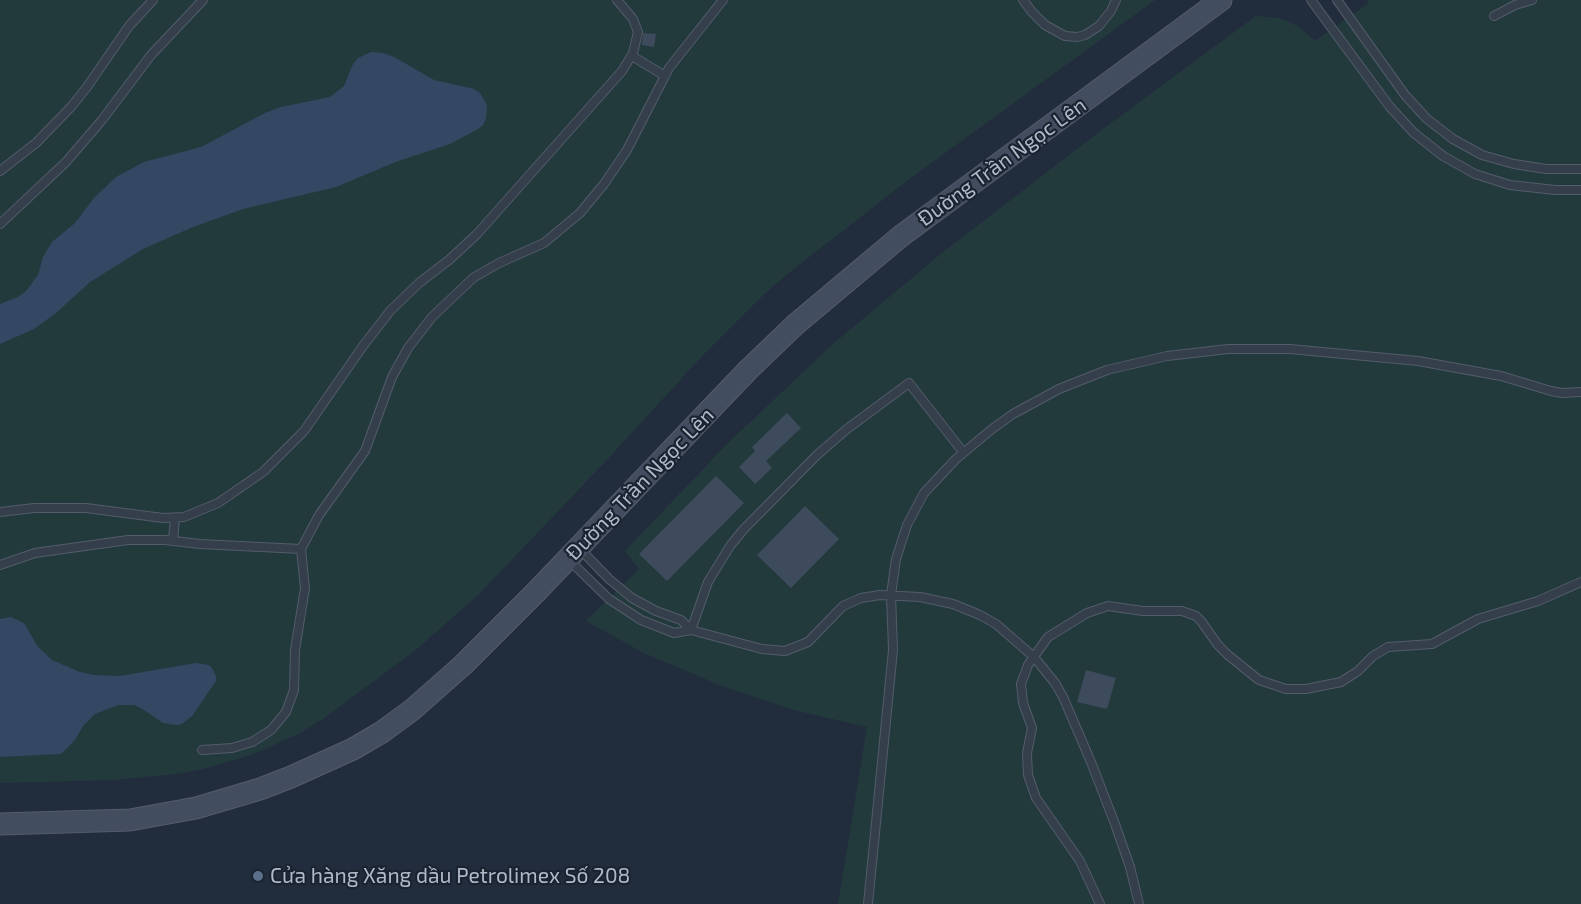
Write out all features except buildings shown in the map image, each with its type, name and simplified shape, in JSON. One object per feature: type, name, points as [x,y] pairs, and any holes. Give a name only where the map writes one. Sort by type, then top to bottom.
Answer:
[{"type":"street","name":"Đường Trần Ngọc Lên","points":[[0,824],[130,820],[163,815],[249,793],[322,764],[382,732],[441,686],[573,553],[756,362],[796,324],[901,236],[1221,0]]},
{"type":"lane","points":[[0,171],[36,143],[71,107],[129,26],[153,0]]},
{"type":"lane","points":[[0,224],[72,155],[102,120],[151,55],[203,0]]},
{"type":"lane","points":[[0,512],[55,507],[86,508],[175,518],[202,511],[233,494],[262,472],[304,431],[390,311],[419,282],[449,260],[477,234],[602,96],[632,56],[638,39],[636,26],[628,12],[617,0]]},
{"type":"lane","points":[[202,750],[232,748],[252,742],[271,730],[286,712],[294,690],[295,650],[305,588],[301,549],[319,515],[365,451],[392,377],[419,332],[445,303],[473,278],[499,263],[544,243],[580,213],[604,184],[627,150],[645,119],[665,76],[678,56],[723,0]]},
{"type":"lane","points":[[1023,0],[1045,25],[1065,36],[1077,37],[1099,26],[1111,11],[1116,0]]},
{"type":"lane","points":[[1311,0],[1401,120],[1443,156],[1475,174],[1510,185],[1555,190],[1581,190]]},
{"type":"lane","points":[[1337,0],[1405,95],[1427,119],[1453,140],[1482,155],[1514,164],[1546,169],[1581,169]]},
{"type":"lane","points":[[1494,16],[1515,5],[1532,0]]},
{"type":"lane","points":[[632,56],[665,76]]},
{"type":"lane","points":[[868,904],[893,650],[891,594],[896,559],[915,508],[924,493],[963,452],[1013,414],[1059,389],[1090,376],[1136,362],[1197,351],[1228,349],[1290,349],[1419,361],[1501,376],[1551,392],[1581,392]]},
{"type":"lane","points":[[691,630],[708,582],[730,546],[743,530],[817,455],[909,382],[963,452]]},
{"type":"lane","points":[[173,541],[175,518]]},
{"type":"lane","points":[[0,565],[52,550],[128,540],[301,549]]},
{"type":"lane","points":[[573,553],[609,598],[641,620],[674,633],[691,630],[762,649],[785,651],[808,642],[836,612],[852,601],[871,595],[891,594],[942,601],[980,615],[1010,634],[1033,656],[1059,690],[1091,762],[1130,867],[1139,904]]},
{"type":"lane","points":[[573,553],[632,598],[656,611],[681,620],[691,630]]},
{"type":"lane","points":[[1100,904],[1080,861],[1036,798],[1028,775],[1027,753],[1032,728],[1023,703],[1021,684],[1025,669],[1048,637],[1099,608],[1117,606],[1143,611],[1182,610],[1201,621],[1218,645],[1259,680],[1286,689],[1306,689],[1341,681],[1358,671],[1372,656],[1388,647],[1432,644],[1478,619],[1538,601],[1581,582]]},
{"type":"green space","points":[[0,0],[1155,0],[912,177],[786,275],[704,354],[479,594],[417,649],[323,719],[300,733],[254,754],[203,769],[113,780],[0,783]]},
{"type":"green space","points":[[1367,0],[1581,0],[1581,904],[838,904],[867,727],[794,710],[722,686],[644,653],[586,621],[639,569],[625,551],[730,441],[833,344],[942,253],[1103,129],[1256,16],[1278,18],[1289,22],[1299,27],[1315,41],[1369,3]]},
{"type":"water","points":[[371,52],[394,57],[434,80],[474,89],[480,93],[487,105],[483,125],[450,144],[398,161],[336,187],[243,209],[193,227],[143,249],[90,282],[56,313],[34,329],[0,344],[0,304],[26,291],[38,275],[43,257],[52,242],[75,223],[94,198],[116,177],[144,162],[201,147],[281,107],[330,97],[344,86],[358,58]]},
{"type":"water","points":[[11,617],[24,623],[38,647],[52,660],[80,672],[120,676],[196,663],[209,665],[216,676],[216,681],[192,716],[182,724],[163,723],[134,705],[118,705],[95,714],[61,754],[0,757],[0,619]]},
{"type":"place","name":"Cửa hàng Xăng dầu Petrolimex Số 208","points":[[258,876]]}]
